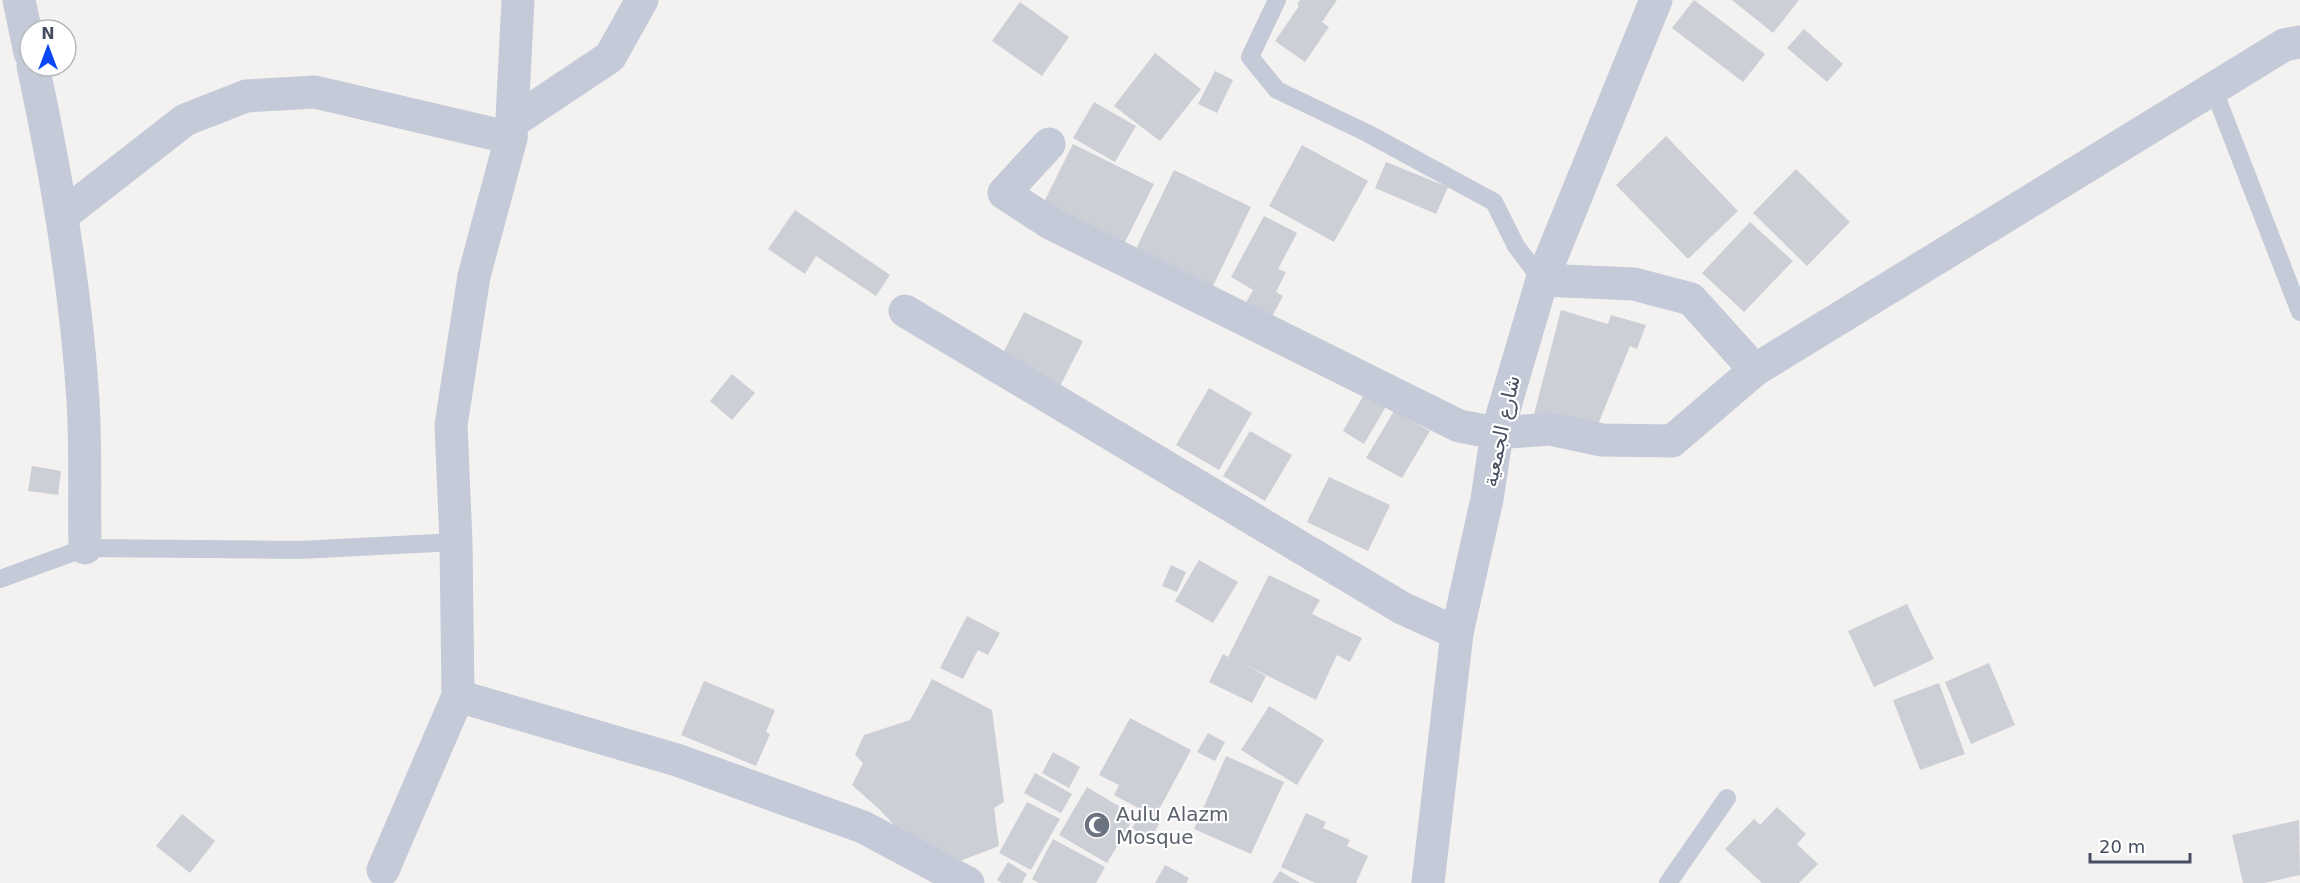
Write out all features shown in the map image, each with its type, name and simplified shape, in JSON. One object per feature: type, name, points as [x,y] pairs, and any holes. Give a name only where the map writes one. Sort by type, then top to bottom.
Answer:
[{"type":"street","points":[[19,0],[23,18]]},
{"type":"street","points":[[379,877],[458,696],[456,542],[451,425],[474,276],[513,129],[518,0]]},
{"type":"street","points":[[63,215],[185,120],[246,96],[315,92],[513,129],[610,57],[642,0]]},
{"type":"street","name":"شارع الجمعية","points":[[1428,883],[1457,633],[1487,499],[1497,433],[1542,280],[1656,0]]},
{"type":"street","points":[[1049,144],[1004,193],[1050,223],[1460,426],[1497,433],[1550,429],[1602,440],[1672,441],[1755,370],[2284,45],[2300,42]]},
{"type":"street","points":[[35,78],[63,215],[71,270],[83,402],[85,548]]},
{"type":"street","points":[[1542,280],[1634,284],[1690,299],[1755,370]]},
{"type":"street","points":[[905,312],[1402,608],[1457,633]]},
{"type":"street","points":[[458,696],[677,760],[863,827],[968,883]]},
{"type":"lane","points":[[1277,0],[1250,57],[1277,90],[1367,133],[1494,202],[1516,246],[1542,280]]},
{"type":"lane","points":[[2213,88],[2300,312]]},
{"type":"lane","points":[[0,579],[85,548],[300,550],[456,542]]},
{"type":"lane","points":[[1668,883],[1727,798]]},
{"type":"building","points":[[1300,0],[1337,0],[1322,22],[1329,27],[1305,62],[1275,41],[1299,6],[1297,4]]},
{"type":"building","points":[[1694,0],[1765,54],[1743,82],[1672,28]]},
{"type":"building","points":[[1732,0],[1799,0],[1773,33]]},
{"type":"building","points":[[1020,2],[1069,37],[1042,76],[992,41]]},
{"type":"building","points":[[1804,29],[1843,64],[1827,82],[1787,48]]},
{"type":"building","points":[[1155,53],[1201,89],[1160,141],[1114,106]]},
{"type":"building","points":[[1215,71],[1233,80],[1217,113],[1198,104]]},
{"type":"building","points":[[1094,102],[1136,126],[1115,162],[1073,138]]},
{"type":"building","points":[[1666,136],[1738,211],[1688,259],[1616,185]]},
{"type":"building","points":[[1073,144],[1154,184],[1123,246],[1042,206]]},
{"type":"building","points":[[1302,145],[1368,181],[1334,242],[1269,206]]},
{"type":"building","points":[[1386,162],[1448,187],[1436,214],[1375,188]]},
{"type":"building","points":[[1796,169],[1850,222],[1807,266],[1753,213]]},
{"type":"building","points":[[1174,170],[1251,207],[1212,288],[1135,251]]},
{"type":"building","points":[[795,210],[890,275],[876,296],[816,256],[805,274],[768,249]]},
{"type":"building","points":[[1264,216],[1297,233],[1278,269],[1286,272],[1276,292],[1283,296],[1269,322],[1243,308],[1253,290],[1231,277]]},
{"type":"building","points":[[1750,222],[1793,261],[1744,312],[1702,273]]},
{"type":"building","points":[[1561,310],[1608,324],[1611,315],[1646,325],[1637,349],[1630,346],[1594,434],[1533,418]]},
{"type":"building","points":[[1024,312],[1083,341],[1059,388],[1000,359]]},
{"type":"building","points":[[732,374],[755,393],[732,420],[710,401]]},
{"type":"building","points":[[1209,388],[1252,413],[1219,470],[1176,445]]},
{"type":"building","points":[[1366,391],[1388,403],[1364,444],[1343,431]]},
{"type":"building","points":[[1394,411],[1430,431],[1402,478],[1366,458]]},
{"type":"building","points":[[1250,431],[1292,455],[1265,501],[1223,476]]},
{"type":"building","points":[[32,466],[61,471],[58,495],[28,491]]},
{"type":"building","points":[[1329,477],[1390,505],[1368,551],[1307,522]]},
{"type":"building","points":[[1199,560],[1238,582],[1213,623],[1175,601]]},
{"type":"building","points":[[1171,565],[1186,572],[1177,592],[1162,586]]},
{"type":"building","points":[[1269,575],[1320,600],[1312,614],[1362,638],[1350,662],[1337,655],[1316,700],[1246,665],[1266,676],[1252,703],[1209,682],[1223,654],[1228,657]]},
{"type":"building","points":[[1907,604],[1934,659],[1874,687],[1848,631]]},
{"type":"building","points":[[967,616],[1000,633],[988,655],[978,650],[963,679],[940,668]]},
{"type":"building","points":[[1989,663],[2015,725],[1971,744],[1945,682]]},
{"type":"building","points":[[932,679],[992,710],[1004,802],[994,808],[999,846],[960,861],[911,843],[879,809],[852,785],[863,763],[855,755],[864,735],[910,720]]},
{"type":"building","points":[[704,681],[775,710],[766,732],[770,734],[756,766],[681,735]]},
{"type":"building","points":[[1939,683],[1965,754],[1920,770],[1893,700]]},
{"type":"building","points":[[1269,706],[1324,740],[1297,785],[1241,750]]},
{"type":"building","points":[[1130,718],[1191,750],[1155,817],[1114,795],[1119,785],[1099,775]]},
{"type":"building","points":[[1208,733],[1225,742],[1215,761],[1197,752]]},
{"type":"building","points":[[1053,752],[1080,767],[1069,788],[1042,773]]},
{"type":"building","points":[[1226,756],[1284,782],[1251,854],[1194,829]]},
{"type":"building","points":[[1035,773],[1072,794],[1061,813],[1024,793]]},
{"type":"building","name":"Aulu Alazm Mosque","points":[[1087,787],[1135,816],[1107,863],[1059,835]]},
{"type":"building","points":[[1027,802],[1060,819],[1031,870],[999,853]]},
{"type":"building","points":[[1777,807],[1806,834],[1797,844],[1818,864],[1799,883],[1762,883],[1725,849],[1754,819],[1760,825]]},
{"type":"building","points":[[1141,813],[1159,824],[1151,839],[1132,828]]},
{"type":"building","points":[[1306,813],[1326,822],[1323,828],[1350,840],[1347,846],[1368,856],[1356,883],[1315,883],[1281,867]]},
{"type":"building","points":[[182,814],[215,841],[190,873],[156,846]]},
{"type":"building","points":[[2299,820],[2300,875],[2264,883],[2243,883],[2232,835]]},
{"type":"building","points":[[1053,839],[1105,867],[1096,883],[1039,883],[1032,879]]},
{"type":"building","points":[[1008,862],[1027,874],[1022,883],[1002,883],[997,880]]},
{"type":"building","points":[[1165,865],[1189,878],[1186,883],[1155,883]]},
{"type":"building","points":[[1280,871],[1300,883],[1272,883]]},
{"type":"place","name":"Aulu Alazm Mosque","points":[[1097,825]]}]
